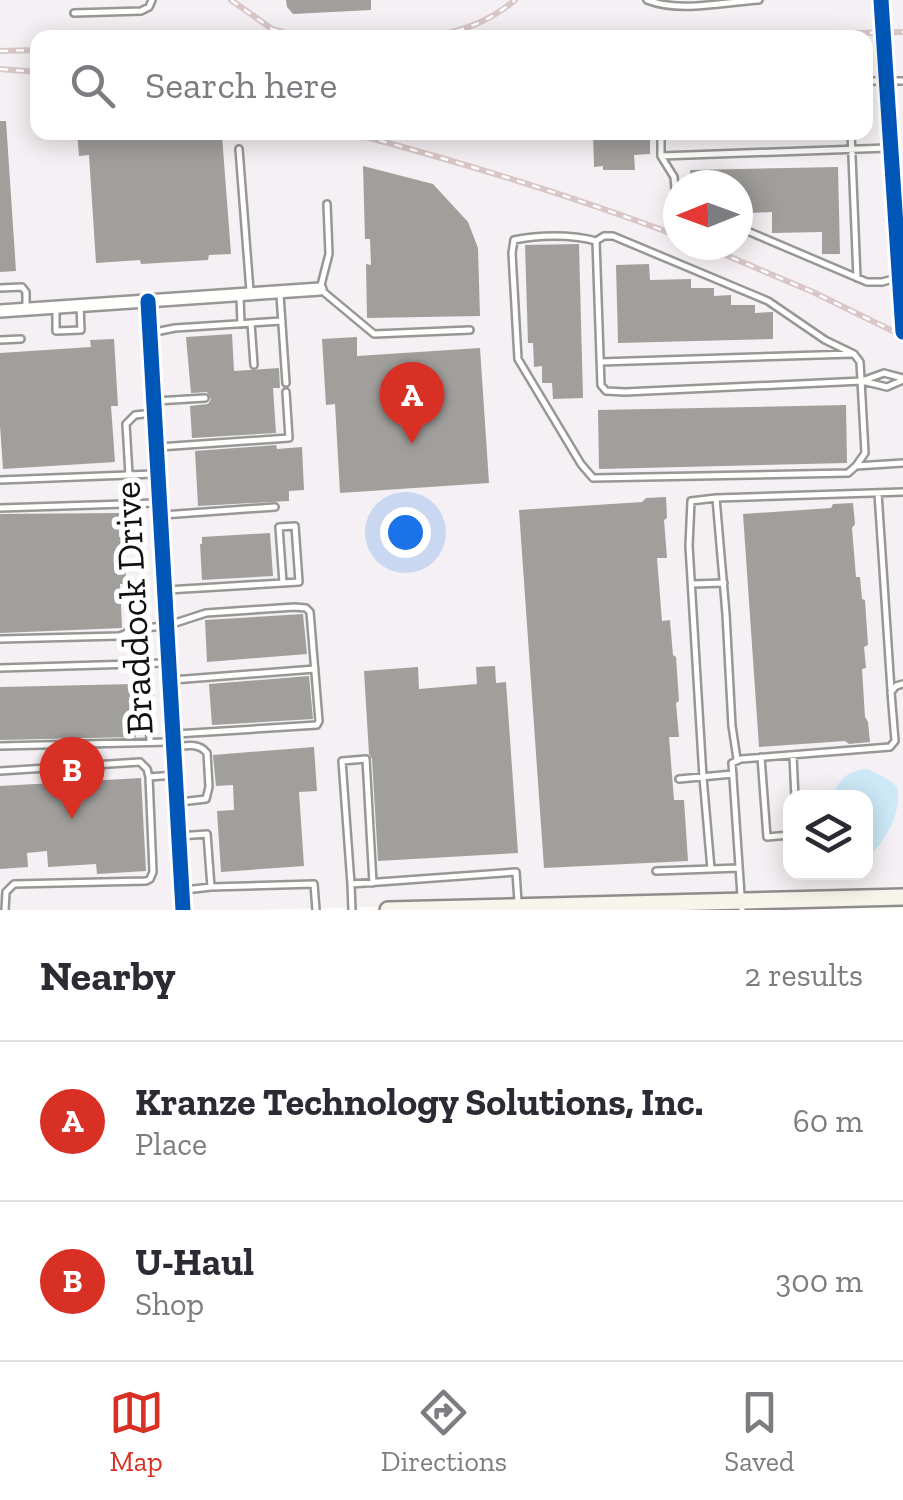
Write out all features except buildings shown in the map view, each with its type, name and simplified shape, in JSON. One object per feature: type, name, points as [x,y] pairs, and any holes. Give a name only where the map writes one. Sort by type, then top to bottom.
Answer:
[{"type":"main road","points":[[388,910],[742,906],[903,897]]},
{"type":"street","points":[[881,0],[903,332]]},
{"type":"street","points":[[0,312],[320,290]]},
{"type":"street","name":"Braddock Drive","points":[[148,301],[183,910]]},
{"type":"lane","points":[[74,13],[141,11],[152,0]]},
{"type":"lane","points":[[647,0],[682,7],[759,0]]},
{"type":"lane","points":[[873,81],[903,81]]},
{"type":"lane","points":[[661,140],[662,156],[670,170]]},
{"type":"lane","points":[[852,140],[857,278]]},
{"type":"lane","points":[[662,156],[891,148]]},
{"type":"lane","points":[[240,149],[245,295],[242,324]]},
{"type":"lane","points":[[327,204],[329,254],[320,290],[374,334],[470,330]]},
{"type":"lane","points":[[753,233],[866,282],[900,277]]},
{"type":"lane","points":[[613,236],[768,301],[825,340],[854,354],[860,362],[865,453],[848,473],[592,478],[518,359],[514,240],[596,241],[613,236]]},
{"type":"lane","points":[[596,241],[601,385],[606,390],[862,381],[888,386],[903,379]]},
{"type":"lane","points":[[0,288],[22,288],[26,292],[26,310]]},
{"type":"lane","points":[[279,292],[286,384]]},
{"type":"lane","points":[[56,308],[56,331],[82,330],[80,306]]},
{"type":"lane","points":[[149,333],[282,322]]},
{"type":"lane","points":[[251,324],[254,366]]},
{"type":"lane","points":[[0,340],[21,339]]},
{"type":"lane","points":[[600,362],[854,354]]},
{"type":"lane","points":[[862,381],[884,373],[903,379]]},
{"type":"lane","points":[[156,447],[289,438],[286,392]]},
{"type":"lane","points":[[130,475],[126,424],[154,407],[206,398]]},
{"type":"lane","points":[[856,466],[903,464]]},
{"type":"lane","points":[[0,480],[158,474]]},
{"type":"lane","points":[[711,869],[689,546],[691,501],[903,492]]},
{"type":"lane","points":[[742,906],[732,763],[736,759],[890,747],[895,741],[878,493]]},
{"type":"lane","points":[[716,498],[736,759]]},
{"type":"lane","points":[[0,508],[275,507]]},
{"type":"lane","points":[[164,590],[299,582],[296,526],[279,527],[283,582]]},
{"type":"lane","points":[[692,584],[724,583]]},
{"type":"lane","points":[[0,639],[119,636],[138,627],[166,626],[206,613],[306,608],[310,612],[317,725],[195,733],[173,741]]},
{"type":"lane","points":[[0,668],[169,663]]},
{"type":"lane","points":[[148,664],[150,742]]},
{"type":"lane","points":[[170,680],[315,669]]},
{"type":"lane","points":[[891,692],[903,684]]},
{"type":"lane","points":[[0,746],[173,741],[204,748],[209,787],[206,798],[177,803]]},
{"type":"lane","points":[[792,755],[794,790]]},
{"type":"lane","points":[[761,757],[767,837],[783,836]]},
{"type":"lane","points":[[352,910],[342,761],[366,760],[373,882]]},
{"type":"lane","points":[[0,771],[140,762],[149,777],[153,872],[146,881],[14,884],[6,892],[5,910]]},
{"type":"lane","points":[[679,779],[732,774]]},
{"type":"lane","points":[[149,777],[175,775]]},
{"type":"lane","points":[[179,836],[206,834],[211,887]]},
{"type":"lane","points":[[656,871],[739,868]]},
{"type":"lane","points":[[351,884],[516,872],[518,909]]},
{"type":"lane","points":[[182,890],[314,884],[316,910]]},
{"type":"shaded area","points":[[0,0],[903,0],[903,894],[243,910],[0,910]]},
{"type":"water","points":[[868,769],[897,787],[897,807],[890,827],[873,851],[873,790],[836,790],[855,771]]},
{"type":"railway","points":[[231,0],[276,30]]},
{"type":"railway","points":[[459,30],[494,15],[515,0]]},
{"type":"railway","points":[[873,33],[903,32]]},
{"type":"railway","points":[[0,51],[30,50]]},
{"type":"railway","points":[[0,69],[30,71]]},
{"type":"railway","points":[[377,140],[514,180],[663,231]]},
{"type":"railway","points":[[737,260],[903,336]]},
{"type":"cycle path","points":[[881,0],[903,332]]},
{"type":"cycle path","points":[[148,301],[183,910]]},
{"type":"place","name":"Kranze Technology Solutions, Inc.","points":[[412,444]]},
{"type":"place","name":"U-Haul","points":[[72,819]]}]
